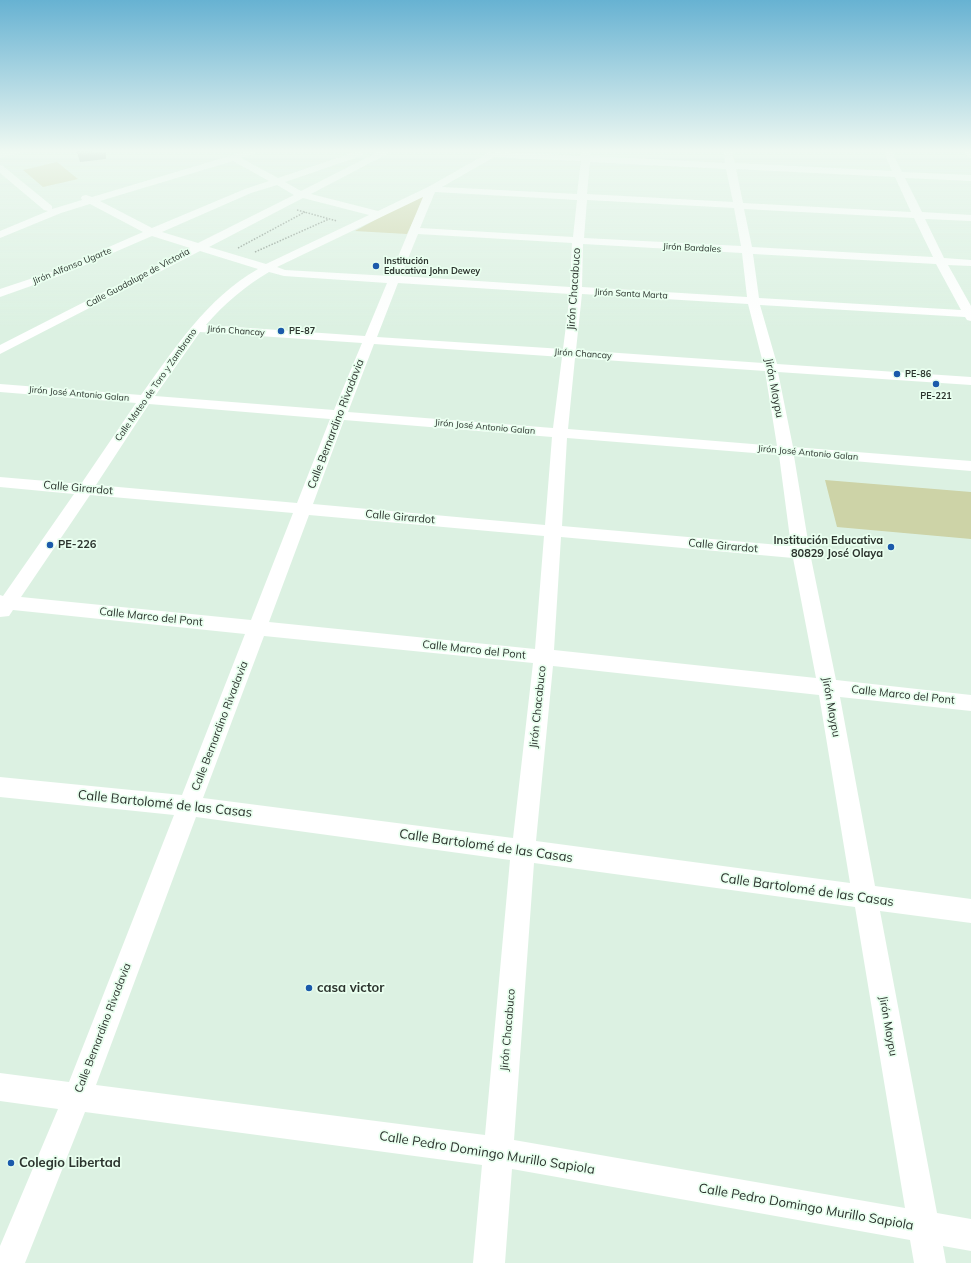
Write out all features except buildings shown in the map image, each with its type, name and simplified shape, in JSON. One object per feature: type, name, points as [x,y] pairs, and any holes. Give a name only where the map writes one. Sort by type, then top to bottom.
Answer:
[{"type":"street","points":[[4,225],[40,211]]},
{"type":"street","points":[[0,235],[58,211]]},
{"type":"street","name":"Jirón Santa Marta","points":[[111,211],[153,233],[284,273],[971,315]]},
{"type":"street","name":"Jirón Alfonso Ugarte","points":[[0,293],[58,273],[203,211]]},
{"type":"street","name":"Calle Guadalupe de Victoria","points":[[0,350],[267,211]]},
{"type":"street","points":[[366,211],[378,214]]},
{"type":"street","name":"Calle Mateo de Toro y Zambrano","points":[[3,606],[86,489],[145,400],[196,328],[212,310],[245,281],[267,268],[384,211]]},
{"type":"street","name":"Calle Bernardino Rivadavia","points":[[9,1263],[76,1097],[339,416],[422,211]]},
{"type":"street","name":"Jirón Chacabuco","points":[[488,1263],[523,851],[544,657],[560,434],[576,291],[580,211]]},
{"type":"street","name":"Jirón Maypu","points":[[739,211],[747,250],[753,301],[771,368],[786,452],[800,553],[828,688],[930,1263]]},
{"type":"street","points":[[846,211],[971,218]]},
{"type":"street","points":[[917,211],[940,261],[971,315]]},
{"type":"street","name":"Jirón Bardales","points":[[413,231],[578,242],[971,263]]},
{"type":"street","points":[[212,310],[284,273]]},
{"type":"street","name":"Jirón Chancay","points":[[196,328],[971,381]]},
{"type":"street","name":"Jirón José Antonio Galan","points":[[0,388],[971,466]]},
{"type":"street","name":"Calle Girardot","points":[[0,482],[800,553]]},
{"type":"street","name":"Calle Marco del Pont","points":[[3,606],[258,627],[971,702]]},
{"type":"street","name":"Calle Bartolomé de las Casas","points":[[0,787],[189,806],[865,898],[971,911]]},
{"type":"street","name":"Calle Pedro Domingo Murillo Sapiola","points":[[0,1087],[498,1152],[924,1228],[971,1235]]},
{"type":"path","points":[[301,211],[355,226]]},
{"type":"path","points":[[225,255],[305,212]]},
{"type":"path","points":[[239,259],[329,219]]},
{"type":"green space","points":[[391,211],[418,211],[407,234],[355,231]]},
{"type":"green space","points":[[825,480],[971,492],[971,539],[837,527]]},
{"type":"place","name":"Institución Educativa John Dewey","points":[[376,266]]},
{"type":"place","name":"PE-87","points":[[281,331]]},
{"type":"place","name":"PE-86","points":[[897,374]]},
{"type":"place","name":"PE-221","points":[[936,384]]},
{"type":"place","name":"PE-226","points":[[50,545]]},
{"type":"place","name":"Institución Educativa 80829 José Olaya","points":[[891,547]]},
{"type":"place","name":"casa victor","points":[[309,988]]},
{"type":"place","name":"Colegio Libertad","points":[[11,1163]]}]
